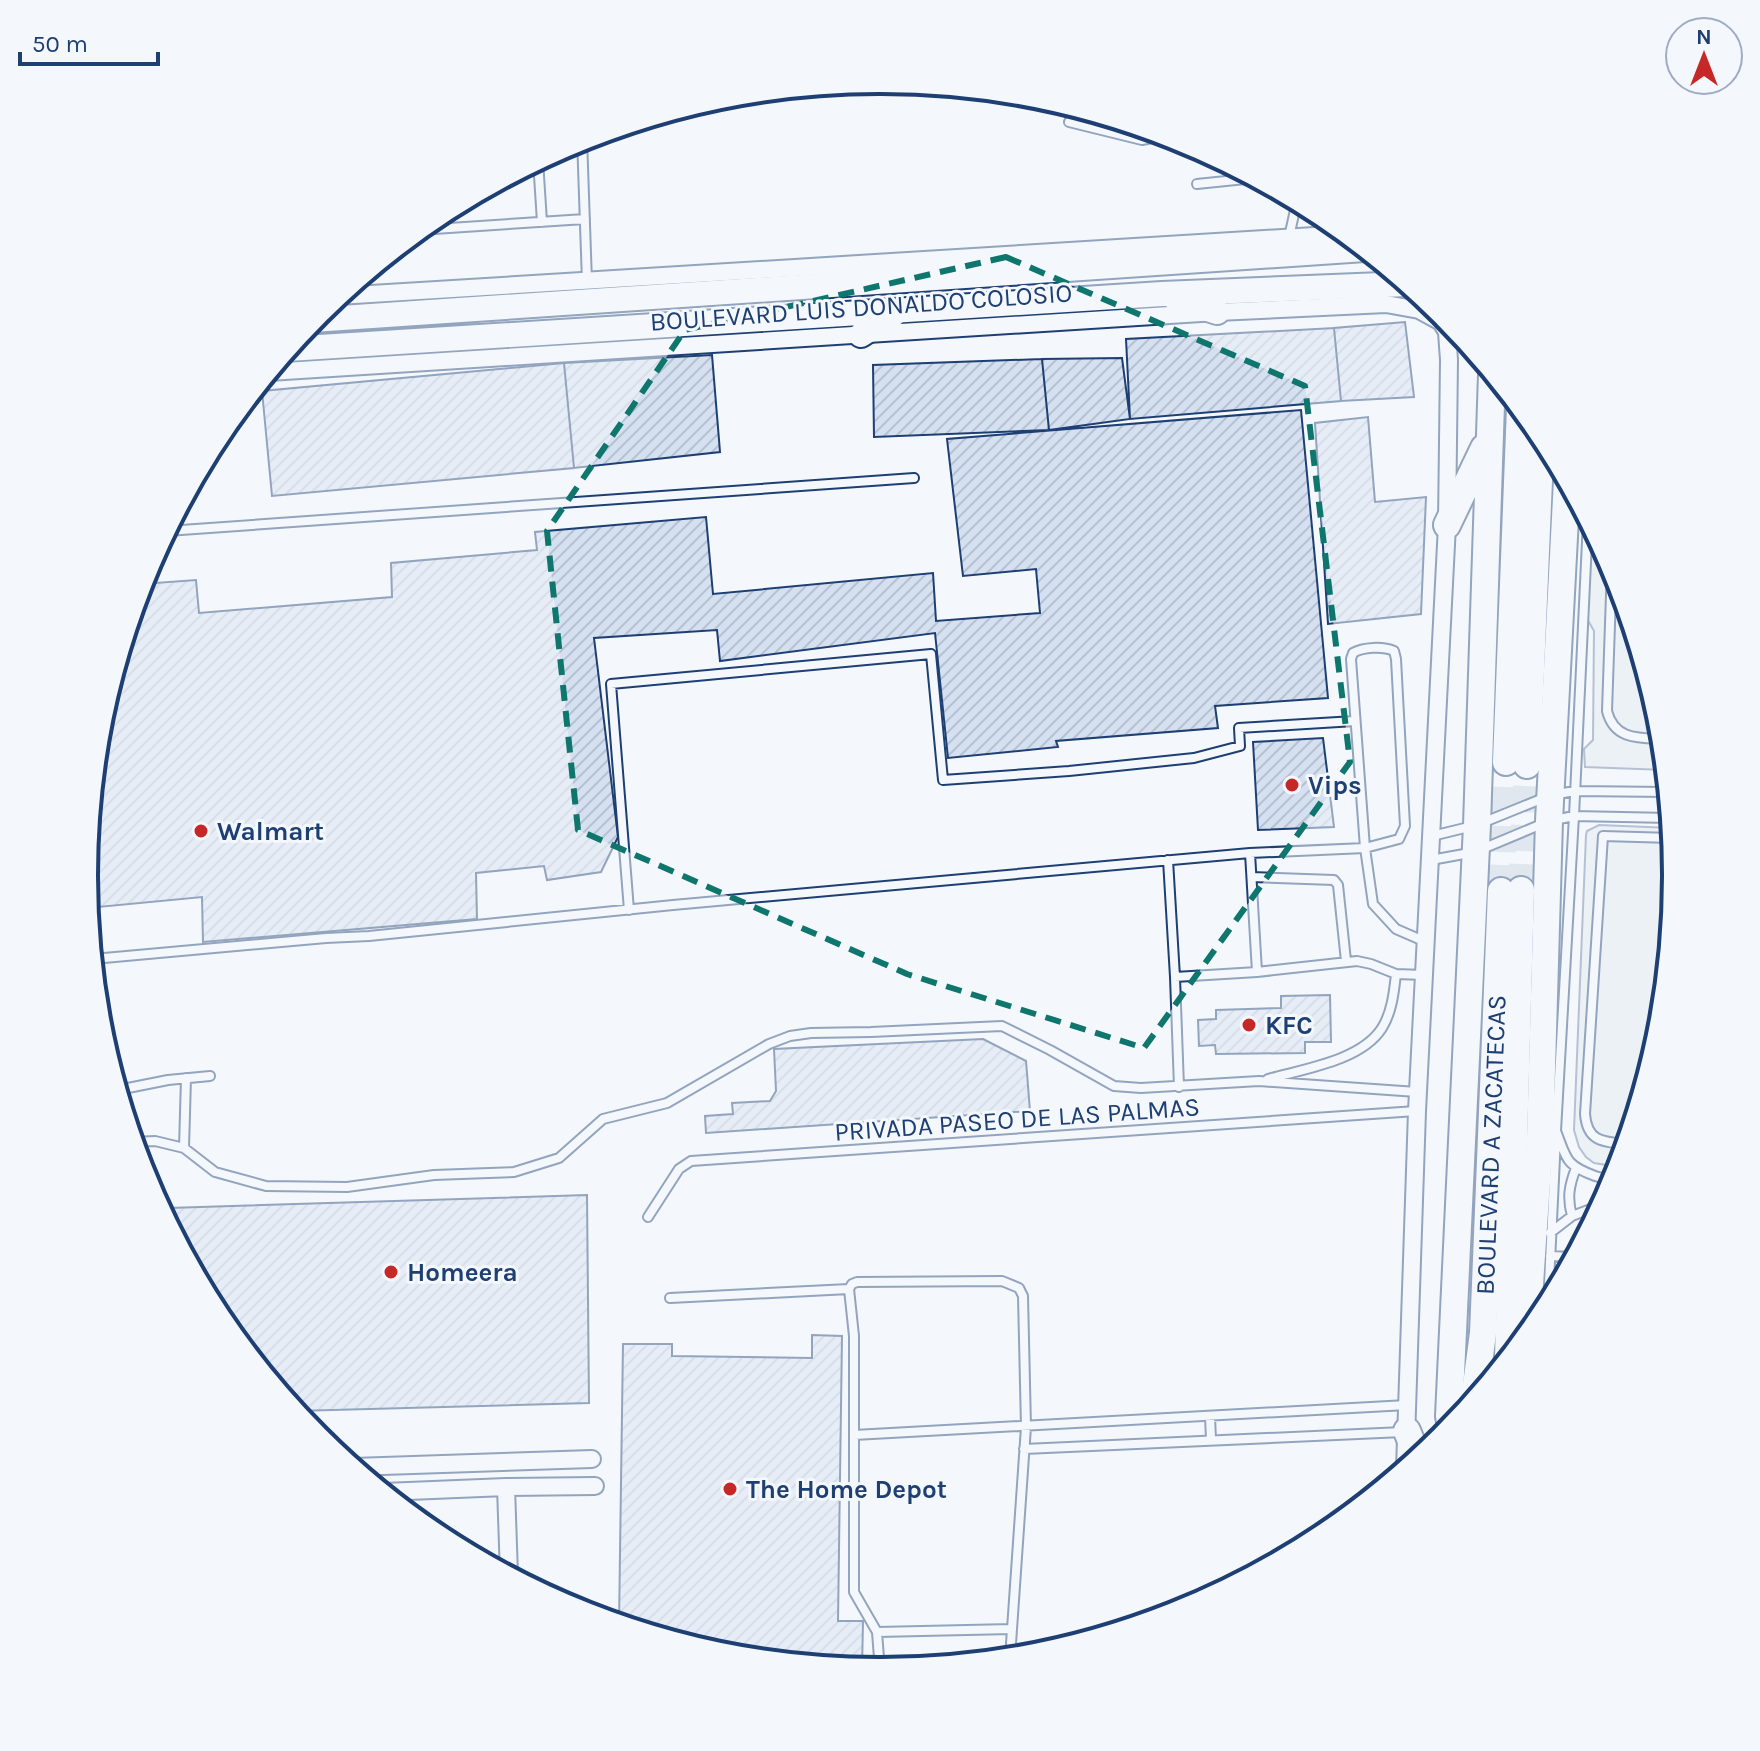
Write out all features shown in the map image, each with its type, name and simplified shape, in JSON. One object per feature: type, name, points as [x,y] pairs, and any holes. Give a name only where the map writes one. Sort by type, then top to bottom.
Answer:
[{"type":"main road","name":"BOULEVARD LUIS DONALDO COLOSIO","points":[[333,318],[587,291],[1081,268],[1338,243]]},
{"type":"main road","points":[[1081,268],[1104,249]]},
{"type":"main road","name":"BOULEVARD LUIS DONALDO COLOSIO","points":[[303,348],[1162,294],[1391,285]]},
{"type":"main road","points":[[364,344],[394,330],[421,325],[562,314],[587,291],[606,310],[656,313],[697,323]]},
{"type":"main road","points":[[1162,294],[1217,312]]},
{"type":"main road","points":[[861,335],[899,311]]},
{"type":"main road","points":[[1449,1411],[1477,825],[1491,389]]},
{"type":"main road","points":[[1520,427],[1516,764],[1539,456]]},
{"type":"main road","points":[[1447,525],[1489,438]]},
{"type":"main road","points":[[1533,1305],[1543,1232],[1540,1138],[1562,818],[1567,503]]},
{"type":"main road","name":"BOULEVARD A ZACATECAS","points":[[1477,1380],[1483,1333],[1511,890],[1508,1340]]},
{"type":"main road","points":[[1407,1418],[1414,1445]]},
{"type":"street","name":"BOULEVARD LUIS DONALDO COLOSIO","points":[[357,296],[587,291],[1104,249],[1288,237],[1336,241]]},
{"type":"street","name":"BOULEVARD LUIS DONALDO COLOSIO","points":[[283,371],[1217,312],[1386,304],[1419,310]]},
{"type":"street","name":"BOULEVARD LUIS DONALDO COLOSIO","points":[[1447,338],[1447,525]]},
{"type":"street","points":[[1406,1453],[1417,1111],[1447,525]]},
{"type":"street","points":[[369,1466],[592,1459]]},
{"type":"street","points":[[399,1491],[595,1486]]},
{"type":"street","points":[[506,1487],[509,1562]]},
{"type":"lane","points":[[1069,122],[1144,140]]},
{"type":"lane","points":[[583,152],[587,291]]},
{"type":"lane","points":[[539,173],[542,222]]},
{"type":"lane","points":[[1197,184],[1235,180]]},
{"type":"lane","points":[[1288,237],[1294,213]]},
{"type":"lane","points":[[442,228],[585,219]]},
{"type":"lane","points":[[179,530],[914,478]]},
{"type":"lane","points":[[1563,793],[1586,541]]},
{"type":"lane","points":[[1611,600],[1609,721],[1623,734],[1649,738]]},
{"type":"lane","points":[[103,958],[1168,860],[1365,848],[1399,839],[1405,826],[1397,674],[1394,651],[1387,647],[1357,650],[1351,659],[1365,848],[1373,904],[1396,929],[1426,942]]},
{"type":"lane","points":[[629,910],[611,684],[931,654],[943,780],[1194,758],[1240,746],[1239,728],[1355,721]]},
{"type":"lane","points":[[1432,836],[1477,825],[1563,793],[1657,792]]},
{"type":"lane","points":[[1549,1279],[1550,1256],[1543,1232],[1556,1131],[1562,818]]},
{"type":"lane","points":[[1431,860],[1475,852],[1562,818],[1659,818]]},
{"type":"lane","points":[[1614,1143],[1598,1139],[1586,1125],[1603,836],[1661,838]]},
{"type":"lane","points":[[1250,853],[1257,972]]},
{"type":"lane","points":[[1168,860],[1179,1087]]},
{"type":"lane","points":[[1252,877],[1334,880],[1338,885],[1346,961]]},
{"type":"lane","points":[[1175,977],[1301,968],[1346,961],[1371,964],[1396,974],[1424,975]]},
{"type":"lane","points":[[1259,1081],[1333,1061],[1365,1046],[1381,1030],[1390,1010],[1396,974]]},
{"type":"lane","points":[[145,1141],[184,1148],[215,1172],[266,1186],[347,1187],[434,1175],[514,1172],[559,1158],[603,1119],[667,1103],[769,1044],[790,1036],[811,1033],[1002,1026],[1114,1086],[1179,1087],[1259,1081],[1418,1092]]},
{"type":"lane","points":[[128,1088],[210,1076]]},
{"type":"lane","points":[[184,1148],[186,1078]]},
{"type":"lane","name":"PRIVADA PASEO DE LAS PALMAS","points":[[648,1217],[679,1169],[691,1161],[1417,1111]]},
{"type":"lane","points":[[1556,1131],[1566,1157],[1576,1168],[1601,1178]]},
{"type":"lane","points":[[1572,1216],[1567,1199],[1576,1168]]},
{"type":"lane","points":[[1543,1232],[1586,1211]]},
{"type":"lane","points":[[1550,1256],[1562,1257]]},
{"type":"lane","points":[[879,1657],[877,1632],[854,1592],[854,1336],[849,1289],[857,1282],[1002,1281],[1019,1288],[1023,1296],[1026,1427],[1011,1645]]},
{"type":"lane","points":[[670,1298],[849,1289]]},
{"type":"lane","points":[[854,1435],[1210,1416],[1407,1418]]},
{"type":"lane","points":[[1210,1416],[1211,1440]]},
{"type":"lane","points":[[1024,1449],[1211,1440],[1407,1418]]},
{"type":"lane","points":[[877,1632],[1012,1629]]},
{"type":"highlighted area","points":[[1006,257],[1305,386],[1350,762],[1144,1048],[907,974],[578,830],[547,531],[685,330]]},
{"type":"shaded area","points":[[1589,548],[1620,624],[1635,673],[1654,770],[1585,767],[1584,749],[1593,740],[1594,631],[1586,617]]},
{"type":"shaded area","points":[[1599,825],[1660,828],[1662,876],[1655,978],[1635,1078],[1606,1165],[1594,1163],[1586,1157],[1574,1130],[1587,831]]},
{"type":"building","points":[[1405,322],[1414,397],[1341,401],[1334,328]]},
{"type":"building","points":[[1334,328],[1341,401],[1130,419],[1126,339]]},
{"type":"building","points":[[712,355],[720,452],[574,468],[564,363]]},
{"type":"building","points":[[1122,358],[1130,419],[1049,430],[1042,359]]},
{"type":"building","points":[[1042,359],[1049,430],[874,437],[873,365]]},
{"type":"building","points":[[564,363],[574,468],[272,496],[263,397],[268,390]]},
{"type":"building","points":[[1301,410],[1328,698],[1215,706],[1218,728],[1056,741],[1058,747],[948,758],[935,633],[720,661],[717,630],[594,638],[618,837],[601,872],[547,880],[544,866],[476,873],[477,919],[203,942],[202,897],[99,907],[100,824],[105,773],[125,673],[155,583],[196,580],[199,613],[392,597],[391,563],[537,550],[535,532],[706,517],[713,594],[933,573],[936,621],[1040,613],[1036,569],[963,576],[947,439]]},
{"type":"building","points":[[1368,417],[1375,502],[1426,497],[1421,614],[1328,624],[1315,423]]},
{"type":"building","name":"Vips","points":[[1323,738],[1334,827],[1258,830],[1253,742]]},
{"type":"building","points":[[1330,995],[1331,1042],[1305,1042],[1305,1053],[1216,1054],[1215,1045],[1199,1046],[1198,1020],[1216,1019],[1216,1010],[1281,1008],[1281,996]]},
{"type":"building","points":[[983,1039],[1026,1061],[1030,1111],[706,1133],[705,1116],[733,1114],[732,1103],[770,1101],[776,1091],[774,1049]]},
{"type":"building","name":"Homeera","points":[[587,1195],[589,1403],[311,1411],[230,1310],[173,1208]]},
{"type":"building","name":"The Home Depot","points":[[812,1335],[842,1336],[838,1621],[863,1621],[862,1656],[778,1650],[728,1642],[619,1612],[623,1344],[672,1344],[672,1356],[812,1358]]},
{"type":"tunnel","points":[[1501,891],[1506,762]]},
{"type":"tunnel","points":[[1521,890],[1527,765]]},
{"type":"place","name":"Vips","points":[[1292,785]]},
{"type":"place","name":"Walmart","points":[[201,831]]},
{"type":"place","name":"KFC","points":[[1249,1025]]},
{"type":"place","name":"Homeera","points":[[391,1272]]},
{"type":"place","name":"The Home Depot","points":[[730,1489]]}]
